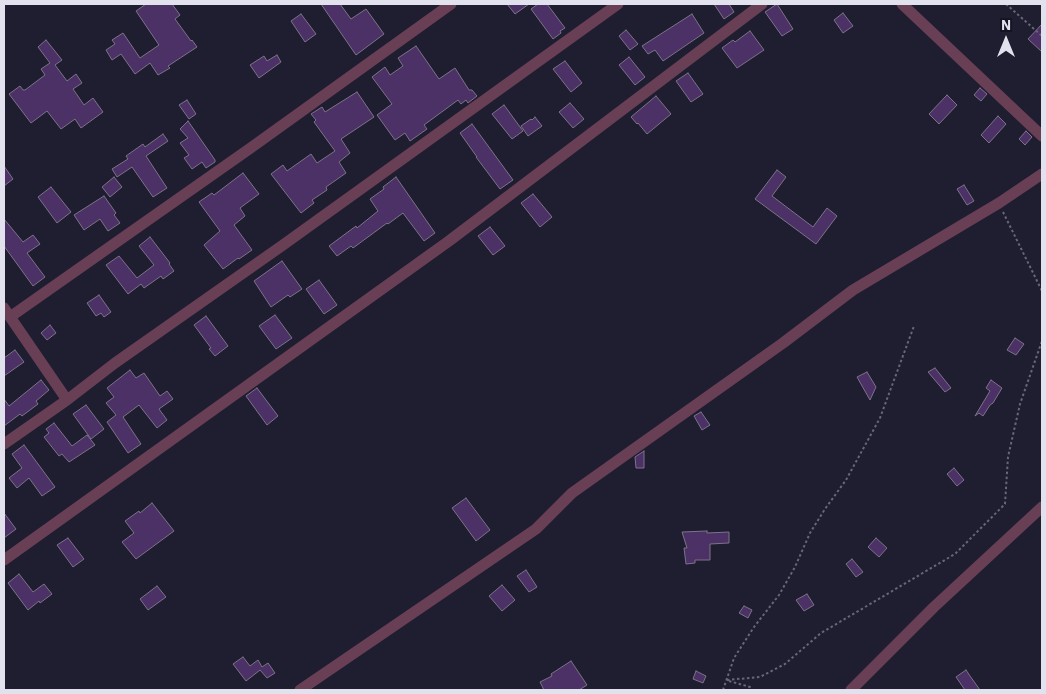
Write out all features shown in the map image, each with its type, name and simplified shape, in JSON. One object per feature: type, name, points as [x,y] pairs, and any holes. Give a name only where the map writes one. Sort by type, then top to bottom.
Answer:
[{"type":"street","points":[[67,400],[7,313],[252,147],[451,4]]},
{"type":"street","points":[[4,444],[618,4]]},
{"type":"street","points":[[4,560],[449,241],[762,4]]},
{"type":"street","points":[[902,4],[1042,136]]},
{"type":"street","points":[[300,690],[536,529],[572,493],[783,343],[853,290],[999,203],[1042,174]]},
{"type":"street","points":[[851,690],[934,606],[1042,507]]},
{"type":"path","points":[[1006,4],[1042,36]]},
{"type":"path","points":[[999,203],[1042,291]]},
{"type":"path","points":[[723,690],[734,658],[754,627],[779,595],[810,533],[846,480],[880,418],[914,326]]},
{"type":"path","points":[[727,680],[760,677],[785,664],[821,633],[954,554],[1005,504],[1008,457],[1020,404],[1042,341]]},
{"type":"path","points":[[727,680],[750,687],[751,690]]},
{"type":"building","points":[[146,4],[172,4],[180,15],[175,19],[197,47],[158,75],[150,63],[135,74],[121,54],[112,60],[106,50],[115,44],[112,40],[123,33],[140,58],[159,45],[136,11]]},
{"type":"building","points":[[321,4],[340,4],[351,19],[366,9],[384,34],[356,55]]},
{"type":"building","points":[[507,4],[529,4],[515,14]]},
{"type":"building","points":[[538,4],[547,4],[565,28],[553,39],[531,9]]},
{"type":"building","points":[[714,4],[729,4],[734,12],[724,19]]},
{"type":"building","points":[[777,4],[793,29],[782,36],[765,12]]},
{"type":"building","points":[[843,13],[853,26],[843,33],[834,20]]},
{"type":"building","points":[[301,14],[316,34],[305,42],[291,21]]},
{"type":"building","points":[[692,14],[704,33],[663,61],[655,50],[648,54],[642,46]]},
{"type":"building","points":[[1042,24],[1042,52],[1028,39]]},
{"type":"building","points":[[626,30],[638,44],[630,50],[619,36]]},
{"type":"building","points":[[750,31],[764,50],[737,68],[722,48],[733,40],[735,42]]},
{"type":"building","points":[[46,40],[62,60],[55,65],[67,81],[76,74],[82,83],[73,89],[84,105],[93,98],[103,112],[81,128],[75,119],[61,129],[47,111],[31,123],[9,94],[20,86],[25,90],[45,75],[41,69],[50,63],[38,47]]},
{"type":"building","points":[[416,46],[439,79],[455,68],[469,90],[472,90],[477,96],[468,103],[466,100],[461,104],[458,100],[424,125],[427,129],[410,141],[405,133],[395,140],[377,115],[392,104],[372,77],[385,67],[390,75],[403,66],[398,58]]},
{"type":"building","points":[[277,55],[281,62],[259,78],[250,65],[264,56],[267,61]]},
{"type":"building","points":[[629,57],[645,77],[635,85],[619,65]]},
{"type":"building","points":[[565,61],[582,83],[571,92],[553,69]]},
{"type":"building","points":[[688,73],[703,94],[691,102],[676,81]]},
{"type":"building","points":[[980,88],[987,94],[981,101],[974,95]]},
{"type":"building","points":[[357,92],[374,117],[341,139],[350,153],[339,162],[346,173],[326,187],[327,190],[312,200],[314,203],[301,213],[271,174],[283,165],[287,171],[311,154],[317,163],[335,151],[314,122],[316,120],[311,114],[322,107],[325,112]]},
{"type":"building","points":[[947,95],[957,105],[939,124],[929,114]]},
{"type":"building","points":[[656,96],[671,114],[647,134],[631,117]]},
{"type":"building","points":[[187,100],[196,114],[189,119],[179,105]]},
{"type":"building","points":[[570,103],[584,119],[573,128],[559,112]]},
{"type":"building","points":[[504,105],[523,131],[512,139],[492,114]]},
{"type":"building","points":[[998,116],[1006,124],[989,143],[981,135]]},
{"type":"building","points":[[535,117],[542,126],[528,136],[521,126]]},
{"type":"building","points":[[188,121],[215,160],[206,168],[202,162],[192,169],[184,158],[189,155],[180,143],[188,138],[180,129]]},
{"type":"building","points":[[472,124],[513,180],[500,189],[460,133]]},
{"type":"building","points":[[1026,131],[1032,137],[1025,145],[1019,139]]},
{"type":"building","points":[[163,134],[168,141],[146,156],[167,188],[153,197],[132,167],[117,177],[112,169],[128,159],[126,156],[143,144],[145,147]]},
{"type":"building","points":[[4,166],[13,179],[4,186]]},
{"type":"building","points":[[777,170],[786,177],[772,196],[813,227],[827,208],[837,216],[816,244],[755,199]]},
{"type":"building","points":[[243,173],[259,194],[240,208],[245,216],[234,225],[252,250],[223,269],[204,245],[220,231],[199,202],[212,193],[214,195]]},
{"type":"building","points":[[114,177],[122,187],[110,197],[102,187]]},
{"type":"building","points":[[396,177],[435,233],[424,241],[403,213],[353,248],[351,246],[337,256],[329,246],[356,226],[357,228],[378,211],[370,199]]},
{"type":"building","points":[[964,185],[974,201],[967,205],[957,189]]},
{"type":"building","points":[[51,187],[71,212],[57,223],[38,197]]},
{"type":"building","points":[[533,194],[552,217],[540,227],[521,203]]},
{"type":"building","points":[[104,196],[116,213],[114,215],[120,223],[108,231],[100,219],[84,230],[74,215]]},
{"type":"building","points":[[4,219],[23,242],[33,235],[40,244],[27,253],[45,277],[33,286],[4,246]]},
{"type":"building","points":[[490,227],[505,246],[493,255],[478,236]]},
{"type":"building","points":[[150,237],[174,271],[163,279],[161,276],[144,288],[141,284],[128,294],[106,265],[119,256],[137,278],[154,265],[139,246]]},
{"type":"building","points":[[282,261],[302,289],[290,297],[288,295],[271,307],[254,281]]},
{"type":"building","points":[[319,280],[337,305],[324,314],[306,289]]},
{"type":"building","points":[[99,295],[111,312],[104,317],[101,313],[96,316],[87,303]]},
{"type":"building","points":[[275,315],[292,338],[276,349],[259,326]]},
{"type":"building","points":[[206,316],[228,346],[215,356],[194,325]]},
{"type":"building","points":[[50,325],[56,333],[47,340],[41,333]]},
{"type":"building","points":[[1015,338],[1024,344],[1016,355],[1007,350]]},
{"type":"building","points":[[15,350],[24,362],[4,376],[4,358]]},
{"type":"building","points":[[935,368],[951,388],[945,392],[928,372]]},
{"type":"building","points":[[130,370],[136,378],[144,373],[160,396],[167,391],[173,399],[159,409],[167,420],[157,428],[139,405],[123,417],[141,444],[128,453],[107,422],[116,415],[106,403],[114,397],[107,388]]},
{"type":"building","points":[[867,372],[876,387],[870,400],[857,377]]},
{"type":"building","points":[[41,380],[49,390],[36,401],[38,404],[4,426],[4,399],[9,406]]},
{"type":"building","points":[[991,380],[1002,388],[983,416],[979,413],[975,416],[990,391],[986,388]]},
{"type":"building","points":[[257,388],[278,416],[267,425],[246,396]]},
{"type":"building","points":[[86,405],[104,429],[91,439],[73,414]]},
{"type":"building","points":[[701,412],[710,425],[702,430],[694,416]]},
{"type":"building","points":[[54,423],[72,446],[87,435],[95,445],[69,462],[62,454],[59,456],[44,437],[49,433],[46,429]]},
{"type":"building","points":[[24,445],[55,487],[42,496],[29,478],[17,488],[9,478],[22,468],[12,454]]},
{"type":"building","points":[[644,451],[644,468],[636,468],[635,457]]},
{"type":"building","points":[[954,468],[964,480],[957,486],[947,474]]},
{"type":"building","points":[[466,498],[490,530],[476,541],[452,508]]},
{"type":"building","points":[[152,503],[174,531],[136,559],[122,542],[134,533],[125,521],[139,511],[140,513]]},
{"type":"building","points":[[4,513],[16,529],[4,538]]},
{"type":"building","points":[[707,531],[707,533],[729,532],[729,543],[710,544],[710,560],[695,560],[695,563],[686,564],[684,548],[687,548],[682,532]]},
{"type":"building","points":[[68,538],[84,559],[73,567],[57,545]]},
{"type":"building","points":[[876,538],[887,548],[879,557],[868,547]]},
{"type":"building","points":[[852,559],[863,572],[856,577],[846,564]]},
{"type":"building","points":[[526,570],[537,587],[529,592],[517,576]]},
{"type":"building","points":[[19,574],[33,592],[44,584],[52,594],[28,610],[8,583]]},
{"type":"building","points":[[502,585],[515,600],[502,611],[489,596]]},
{"type":"building","points":[[157,586],[166,597],[148,610],[140,599]]},
{"type":"building","points":[[807,594],[814,605],[804,611],[796,600]]},
{"type":"building","points":[[744,606],[752,610],[748,618],[739,613]]},
{"type":"building","points":[[243,657],[250,666],[258,660],[262,667],[268,663],[275,673],[267,678],[260,670],[246,681],[233,664]]},
{"type":"building","points":[[571,661],[587,685],[579,690],[544,690],[540,682],[552,676],[551,674]]},
{"type":"building","points":[[966,670],[980,690],[965,690],[956,677]]},
{"type":"building","points":[[696,671],[706,676],[703,683],[693,679]]}]
